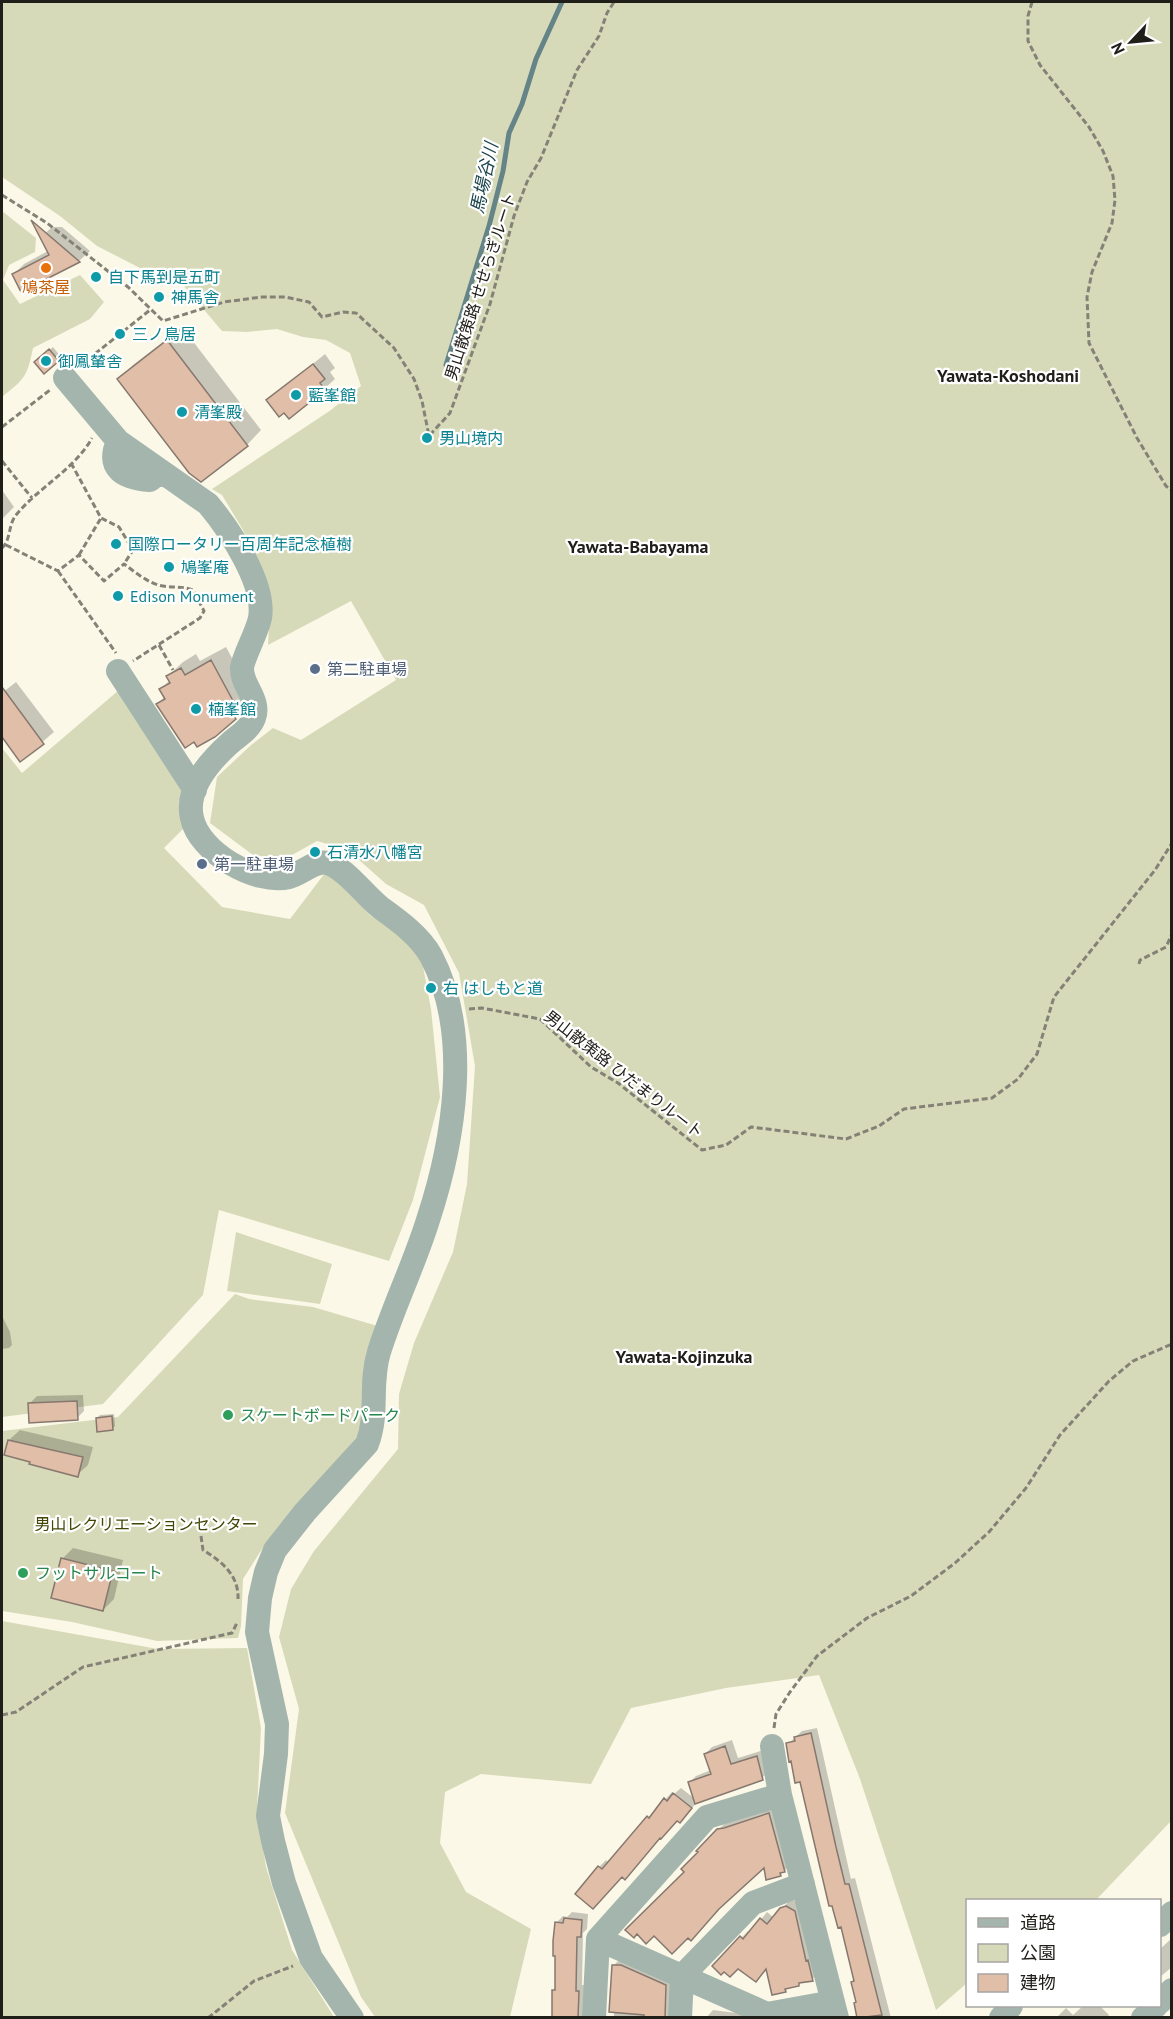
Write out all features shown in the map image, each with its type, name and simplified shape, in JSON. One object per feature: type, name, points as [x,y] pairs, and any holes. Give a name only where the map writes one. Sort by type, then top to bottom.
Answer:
[{"type":"street","points":[[65,378],[118,441],[208,504],[219,517],[246,564],[261,599],[258,630],[242,666],[244,678],[255,705],[255,717],[248,729],[203,770],[195,790],[190,813],[200,837],[227,861],[256,876],[272,879],[287,878],[320,863],[328,863],[341,871],[379,907],[398,919],[430,955],[449,1010],[455,1062],[452,1118],[428,1220],[375,1365],[373,1388],[375,1410],[372,1431],[366,1444],[305,1512],[275,1550],[266,1572],[260,1598],[257,1632],[277,1724],[276,1754],[268,1816],[284,1883],[311,1958],[352,2018]]},
{"type":"street","points":[[122,669],[195,790]]},
{"type":"street","points":[[598,1939],[767,2016],[835,2010],[780,1795],[772,1746]]},
{"type":"street","points":[[594,2018],[598,1939],[707,1817],[780,1795]]},
{"type":"street","points":[[680,2018],[682,1976],[753,1903],[803,1884]]},
{"type":"street","points":[[1161,1924],[1172,1913]]},
{"type":"street","points":[[1161,2001],[1172,1990]]},
{"type":"street","points":[[1143,2018],[1154,2007]]},
{"type":"path","name":"男山散策路 せせらぎルート","points":[[2,195],[47,223],[128,287],[163,321],[224,302],[262,297],[285,297],[309,302],[322,317],[343,312],[356,313],[394,348],[414,379],[422,401],[429,436],[450,414],[490,304],[514,216],[527,182],[541,158],[577,70],[599,36],[607,13],[615,2]]},
{"type":"path","points":[[1032,2],[1028,16],[1028,40],[1032,49],[1040,65],[1089,128],[1103,151],[1113,176],[1115,200],[1112,223],[1092,272],[1087,297],[1089,344],[1137,438],[1166,486],[1172,491]]},
{"type":"path","points":[[2,548],[6,545],[14,517],[84,451],[101,420]]},
{"type":"path","points":[[2,461],[32,498]]},
{"type":"path","points":[[71,464],[101,518],[119,527],[133,550]]},
{"type":"path","points":[[58,571],[79,555],[101,518]]},
{"type":"path","points":[[79,555],[104,581],[124,564],[133,550],[148,542]]},
{"type":"path","points":[[6,545],[58,571],[122,669],[200,618],[204,611],[193,590],[181,586],[162,586],[142,577],[124,564]]},
{"type":"path","points":[[159,645],[173,670]]},
{"type":"path","name":"男山散策路 ひだまりルート","points":[[449,1010],[482,1008],[540,1019],[591,1067],[618,1083],[702,1150],[726,1145],[751,1127],[846,1139],[879,1126],[904,1109],[992,1098],[1018,1079],[1037,1054],[1054,997],[1155,870],[1172,843]]},
{"type":"path","points":[[1139,964],[1140,960],[1166,947],[1172,934]]},
{"type":"path","points":[[772,1746],[776,1714],[817,1656],[867,1618],[910,1596],[963,1555],[989,1532],[1026,1488],[1060,1435],[1109,1381],[1133,1361],[1172,1344]]},
{"type":"path","points":[[201,1536],[203,1550],[231,1572],[238,1586],[237,1608]]},
{"type":"path","points":[[2,1715],[16,1712],[83,1667],[232,1633],[237,1623],[237,1615]]},
{"type":"path","points":[[208,2018],[254,1981],[311,1958]]},
{"type":"green space","points":[[2,2],[1171,2],[1171,1821],[1097,1899],[966,1899],[966,1984],[936,2010],[860,1779],[819,1675],[726,1688],[631,1708],[591,1784],[481,1774],[445,1792],[440,1843],[466,1892],[531,1929],[510,2017],[375,2017],[361,1997],[285,1813],[299,1709],[279,1637],[291,1589],[314,1551],[398,1449],[399,1394],[414,1343],[453,1252],[467,1184],[475,1066],[459,973],[424,905],[386,884],[348,850],[317,841],[285,859],[253,855],[210,823],[217,777],[273,728],[301,740],[396,680],[351,601],[268,645],[271,596],[243,530],[222,495],[212,489],[331,410],[361,386],[350,353],[326,340],[303,337],[277,329],[247,332],[222,331],[172,272],[142,269],[97,246],[60,216],[2,177]]},
{"type":"green space","points":[[2,211],[36,238],[35,252],[9,265],[3,280],[20,304],[80,275],[104,302],[90,319],[33,348],[24,377],[2,397]]},
{"type":"green space","points":[[119,690],[186,791],[186,826],[164,848],[222,907],[290,919],[325,873],[336,878],[371,916],[393,925],[422,961],[431,1009],[440,1097],[413,1200],[389,1261],[219,1210],[203,1295],[103,1404],[2,1417],[2,748],[22,773]]},
{"type":"green space","points":[[236,1232],[332,1264],[320,1304],[227,1291]]},
{"type":"green space","name":"男山レクリエーションセンター","points":[[235,1294],[249,1299],[313,1307],[381,1327],[362,1431],[262,1549],[243,1579],[241,1626],[238,1638],[157,1641],[72,1622],[2,1611],[2,1431],[118,1417]]},
{"type":"green space","points":[[2,1621],[158,1649],[247,1648],[261,1728],[257,1810],[266,1867],[292,1950],[334,2017],[2,2017]]},
{"type":"building","name":"鳩茶屋","points":[[31,220],[80,262],[21,292],[12,274],[49,255]]},
{"type":"building","name":"清峯殿","points":[[167,340],[248,446],[201,482],[189,473],[117,379]]},
{"type":"building","name":"御鳳輦舎","points":[[49,349],[59,361],[44,374],[34,362]]},
{"type":"building","name":"藍峯館","points":[[313,364],[325,379],[320,383],[325,390],[289,419],[284,413],[279,417],[266,400]]},
{"type":"building","name":"楠峯館","points":[[211,660],[239,712],[234,715],[236,719],[215,737],[197,747],[194,742],[185,748],[156,704],[165,699],[159,689],[170,683],[166,676],[181,668],[185,675]]},
{"type":"building","points":[[2,687],[44,744],[20,762],[2,737]]},
{"type":"building","points":[[77,1401],[78,1420],[29,1423],[28,1403]]},
{"type":"building","points":[[112,1416],[113,1430],[97,1432],[96,1418]]},
{"type":"building","points":[[8,1440],[83,1457],[78,1477],[4,1455]]},
{"type":"building","points":[[61,1558],[113,1571],[103,1611],[51,1598]]},
{"type":"building","points":[[811,1733],[845,1884],[849,1884],[882,2015],[857,2018],[851,1982],[854,1981],[841,1927],[838,1928],[832,1906],[829,1906],[800,1782],[795,1783],[791,1761],[789,1762],[786,1743],[795,1741],[794,1737]]},
{"type":"building","points":[[725,1746],[731,1764],[757,1756],[763,1780],[695,1804],[688,1782],[711,1774],[704,1754]]},
{"type":"building","points":[[673,1793],[692,1808],[680,1823],[677,1821],[660,1838],[625,1880],[622,1877],[593,1909],[575,1894],[598,1866],[602,1869],[647,1816],[649,1818],[664,1798],[667,1801]]},
{"type":"building","points":[[769,1813],[785,1872],[780,1873],[781,1876],[766,1880],[764,1868],[719,1909],[691,1941],[688,1938],[672,1954],[654,1936],[646,1944],[637,1934],[634,1938],[625,1930],[684,1872],[681,1869],[717,1829]]},
{"type":"building","points":[[786,1906],[795,1911],[813,1981],[799,1983],[799,1986],[785,1989],[786,1992],[772,1995],[766,1969],[756,1982],[738,1969],[730,1977],[724,1972],[721,1975],[712,1966],[740,1936],[743,1939],[760,1918],[767,1924],[780,1908]]},
{"type":"building","points":[[564,1918],[582,1920],[581,1937],[577,1937],[578,2018],[552,2018],[552,1990],[555,1990],[553,1941],[555,1922],[563,1923]]},
{"type":"building","points":[[612,1965],[621,1965],[666,1985],[665,2018],[644,2018],[644,2015],[609,2012]]},
{"type":"waterway","name":"馬場谷川","points":[[446,365],[489,226],[503,171],[509,133],[522,104],[536,59],[562,2]]},
{"type":"place","name":"鳩茶屋","points":[[46,268]]},
{"type":"place","name":"自下馬到是五町","points":[[96,277]]},
{"type":"place","name":"神馬舎","points":[[159,297]]},
{"type":"place","name":"三ノ鳥居","points":[[120,334]]},
{"type":"place","name":"御鳳輦舎","points":[[46,361]]},
{"type":"place","name":"藍峯館","points":[[296,395]]},
{"type":"place","name":"清峯殿","points":[[182,412]]},
{"type":"place","name":"男山境内","points":[[427,438]]},
{"type":"place","name":"国際ロータリー百周年記念植樹","points":[[116,544]]},
{"type":"place","name":"鳩峯庵","points":[[169,567]]},
{"type":"place","name":"Edison Monument","points":[[118,596]]},
{"type":"place","name":"第二駐車場","points":[[315,669]]},
{"type":"place","name":"楠峯館","points":[[196,709]]},
{"type":"place","name":"石清水八幡宮","points":[[315,852]]},
{"type":"place","name":"第一駐車場","points":[[202,864]]},
{"type":"place","name":"右 はしもと道","points":[[431,988]]},
{"type":"place","name":"スケートボードパーク","points":[[228,1415]]},
{"type":"place","name":"フットサルコート","points":[[23,1573]]},
{"type":"district","name":"Yawata-Koshodani","points":[[1008,375]]},
{"type":"district","name":"Yawata-Babayama","points":[[638,546]]},
{"type":"district","name":"Yawata-Kojinzuka","points":[[684,1356]]}]
